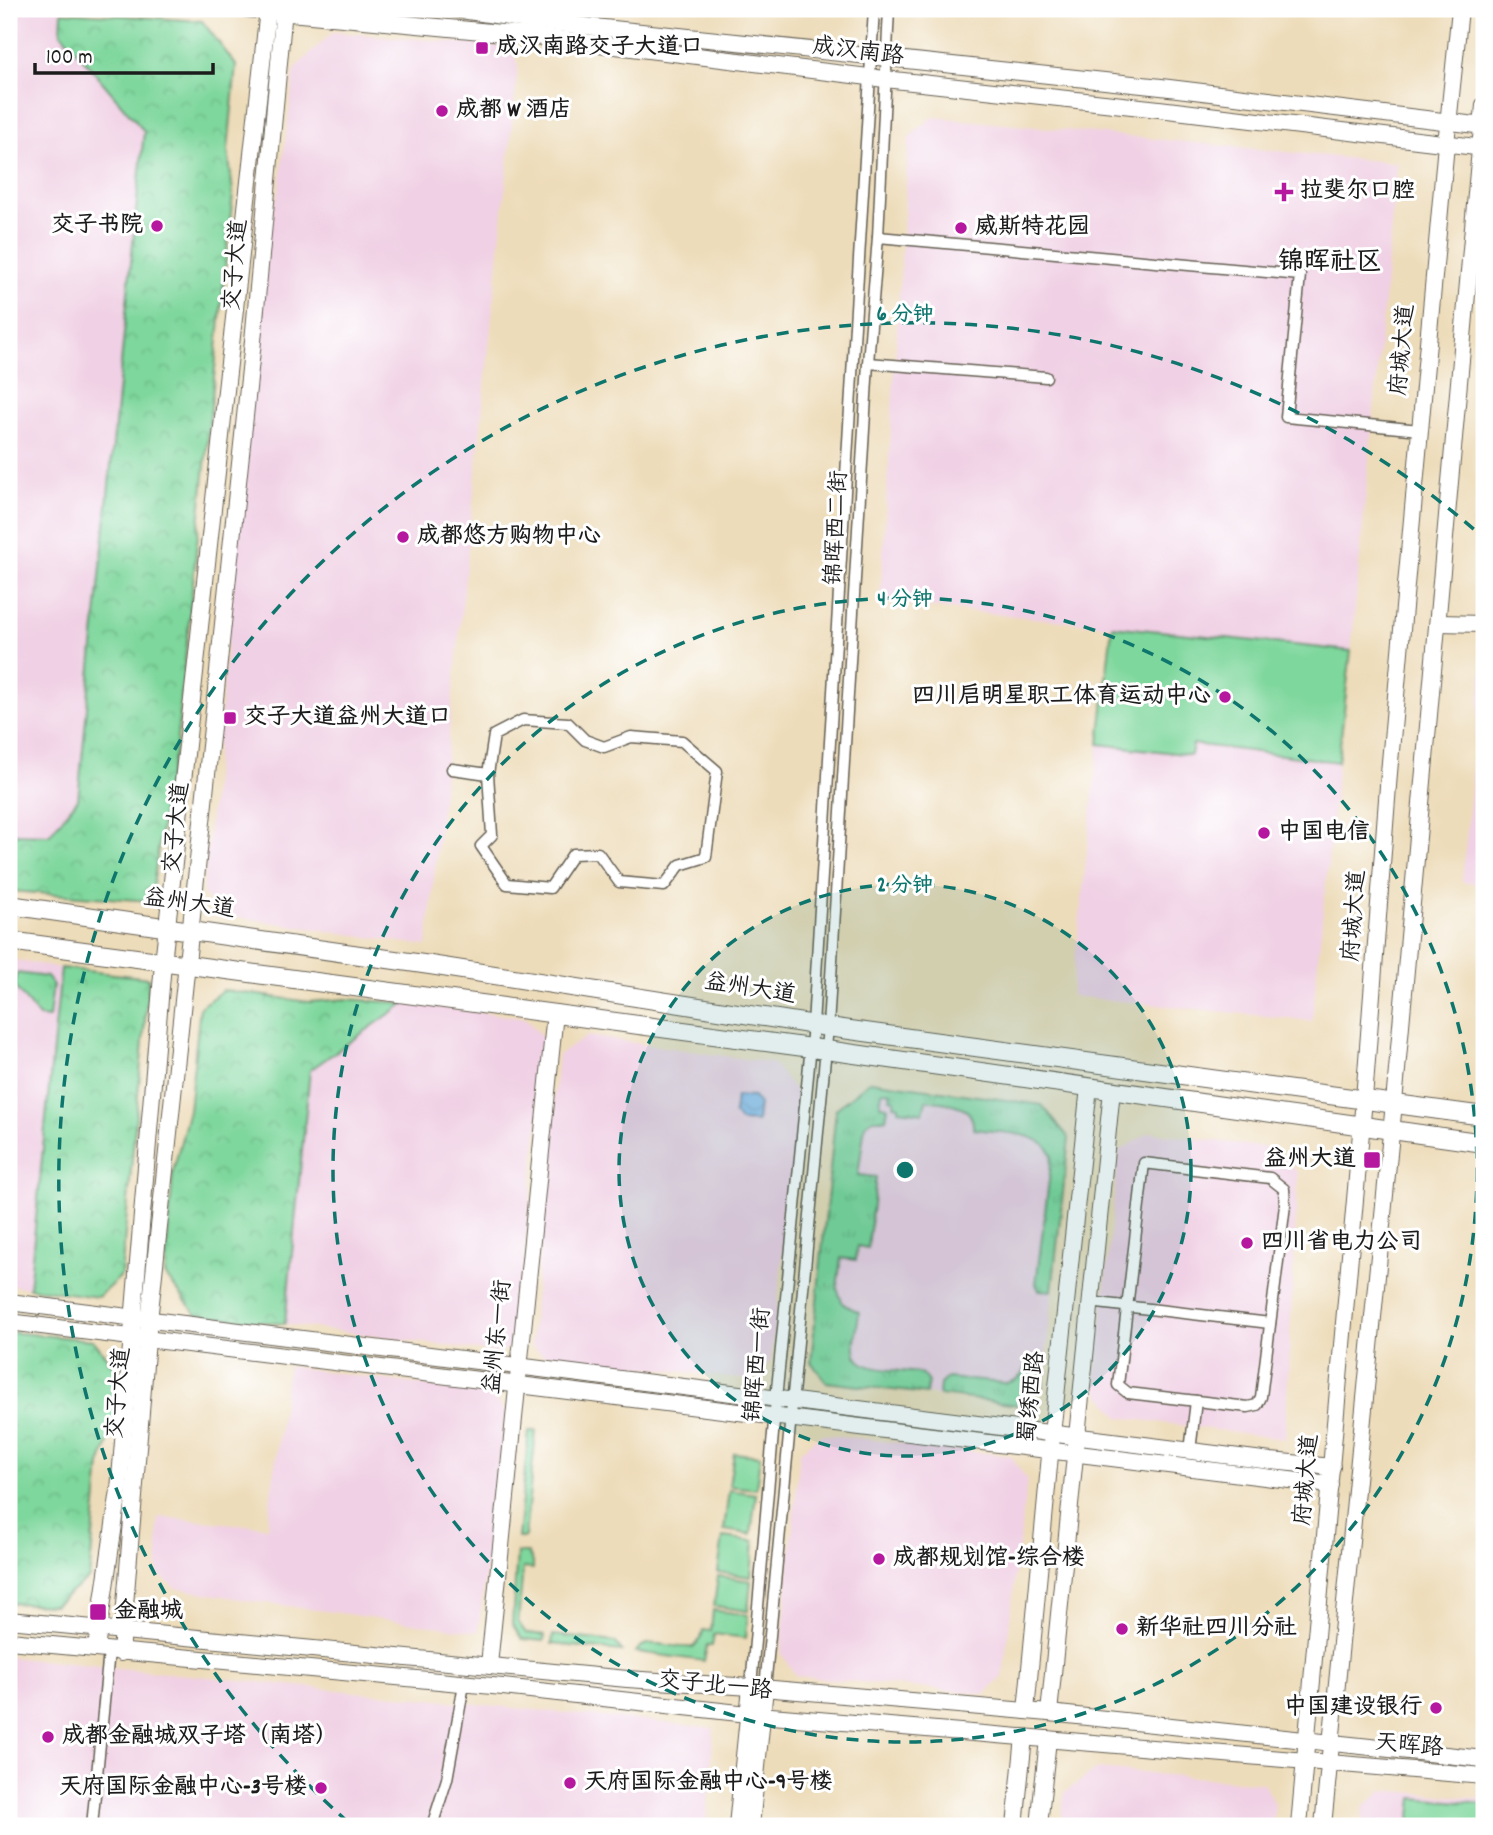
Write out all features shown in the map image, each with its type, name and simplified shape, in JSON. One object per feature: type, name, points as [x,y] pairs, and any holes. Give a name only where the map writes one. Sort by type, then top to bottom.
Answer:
[{"type":"main road","name":"成汉南路","points":[[247,9],[534,36],[1482,148]]},
{"type":"main road","name":"成汉南路","points":[[454,9],[542,21],[1161,87],[1483,126]]},
{"type":"main road","name":"府城大道","points":[[1299,1826],[1446,144],[1457,123],[1460,9]]},
{"type":"main road","name":"交子大道","points":[[142,1318],[163,963],[276,10]]},
{"type":"main road","name":"交子大道","points":[[108,1651],[123,1630],[140,1339],[186,966],[250,369],[276,10]]},
{"type":"main road","points":[[1323,1826],[1394,1103],[1484,105]]},
{"type":"main road","points":[[1437,623],[1484,624]]},
{"type":"main road","name":"益州大道","points":[[9,905],[430,965],[821,1026],[1484,1116]]},
{"type":"main road","points":[[9,941],[818,1049],[1484,1143]]},
{"type":"main road","name":"益州东一街","points":[[489,1665],[555,1013]]},
{"type":"main road","name":"蜀绣西路","points":[[1026,1712],[1088,1087]]},
{"type":"main road","name":"蜀绣西路","points":[[1049,1713],[1112,1090]]},
{"type":"main road","points":[[9,1302],[1332,1467]]},
{"type":"main road","points":[[9,1322],[1330,1485]]},
{"type":"main road","name":"交子大道","points":[[108,1651],[99,1629],[140,1339]]},
{"type":"main road","name":"交子北一路","points":[[9,1620],[627,1679],[1049,1713],[1332,1742]]},
{"type":"main road","name":"交子北一路","points":[[9,1641],[464,1684],[755,1715],[1330,1764]]},
{"type":"main road","points":[[737,1826],[758,1688]]},
{"type":"main road","points":[[751,1826],[755,1715]]},
{"type":"main road","points":[[1015,1826],[1024,1737]]},
{"type":"main road","points":[[1039,1826],[1048,1739]]},
{"type":"main road","name":"天晖路","points":[[1332,1742],[1484,1759]]},
{"type":"main road","name":"天晖路","points":[[1330,1764],[1484,1776]]},
{"type":"street","name":"锦晖西二街","points":[[821,1026],[877,78],[874,9]]},
{"type":"street","name":"锦晖西二街","points":[[878,56],[889,9]]},
{"type":"street","name":"锦晖西二街","points":[[818,1049],[878,237],[877,78]]},
{"type":"street","points":[[878,237],[1300,275],[1286,417],[1420,430]]},
{"type":"street","points":[[868,363],[1046,377]]},
{"type":"street","points":[[523,720],[568,723],[585,740],[604,747],[631,737],[682,741],[717,771],[706,857],[680,864],[664,886],[619,882],[598,853],[573,854],[550,888],[507,884],[481,846],[492,835],[488,774],[494,735],[523,720]]},
{"type":"street","points":[[452,769],[488,774]]},
{"type":"street","name":"锦晖西一街","points":[[758,1688],[818,1049]]},
{"type":"street","name":"锦晖西一街","points":[[758,1688],[818,1049]]},
{"type":"street","points":[[1144,1163],[1270,1178],[1284,1189],[1285,1205],[1261,1397],[1257,1405],[1248,1407],[1128,1393],[1118,1385],[1127,1307],[1144,1163]]},
{"type":"street","points":[[1090,1302],[1270,1323]]},
{"type":"street","points":[[1190,1451],[1196,1401]]},
{"type":"street","points":[[92,1826],[108,1651]]},
{"type":"street","points":[[432,1826],[447,1779],[464,1684]]},
{"type":"shaded area","points":[[14,9],[62,9],[61,33],[144,131],[78,800],[49,835],[9,834],[9,59]]},
{"type":"shaded area","points":[[333,32],[511,47],[518,66],[427,946],[217,914],[203,892],[268,227],[279,189],[295,68]]},
{"type":"shaded area","points":[[933,117],[1397,163],[1351,651],[880,602],[909,137]]},
{"type":"shaded area","points":[[1484,652],[1484,884],[1462,882]]},
{"type":"shaded area","points":[[1099,744],[1190,755],[1193,744],[1338,762],[1312,1021],[1071,996]]},
{"type":"shaded area","points":[[9,959],[61,968],[29,1288],[9,1285]]},
{"type":"shaded area","points":[[405,1003],[525,1018],[546,1041],[516,1342],[500,1353],[285,1324],[310,1069]]},
{"type":"shaded area","points":[[588,1036],[772,1063],[800,1096],[771,1361],[751,1380],[543,1355],[531,1345],[558,1055]]},
{"type":"shaded area","points":[[870,1081],[1042,1105],[1069,1138],[1043,1386],[1018,1405],[826,1382],[811,1362],[836,1109]]},
{"type":"shaded area","points":[[1150,1132],[1275,1149],[1298,1173],[1285,1439],[1119,1417],[1094,1387],[1119,1151]]},
{"type":"shaded area","points":[[288,1366],[491,1395],[506,1412],[478,1632],[176,1588],[158,1574],[158,1517],[267,1527]]},
{"type":"shaded area","points":[[822,1434],[1011,1456],[1027,1480],[1003,1676],[985,1694],[796,1676],[781,1653],[800,1451]]},
{"type":"shaded area","points":[[9,1657],[714,1728],[706,1826],[9,1826]]},
{"type":"shaded area","points":[[1097,1769],[1263,1783],[1275,1805],[1272,1826],[1061,1826],[1064,1793]]},
{"type":"shaded area","points":[[1383,1790],[1484,1799],[1484,1826],[1362,1826],[1363,1808]]},
{"type":"green space","points":[[62,12],[202,21],[236,65],[228,150],[233,193],[176,748],[167,786],[151,901],[9,891],[9,834],[49,835],[78,799],[144,131],[61,33]]},
{"type":"green space","name":"四川启明星职工体育运动中心","points":[[1112,626],[1351,651],[1338,762],[1193,744],[1191,755],[1099,744]]},
{"type":"green space","points":[[61,968],[149,978],[121,1276],[98,1297],[29,1288]]},
{"type":"green space","points":[[17,973],[47,977],[53,985],[49,1018],[39,1017],[15,987]]},
{"type":"green space","points":[[223,990],[309,1002],[346,999],[405,1003],[310,1070],[285,1324],[197,1315],[165,1275],[173,1172],[189,1110],[200,1007]]},
{"type":"green space","points":[[870,1081],[1042,1105],[1069,1138],[1052,1291],[1039,1290],[1036,1284],[1052,1156],[1048,1148],[1030,1137],[973,1129],[969,1114],[950,1103],[926,1100],[923,1113],[899,1110],[899,1106],[894,1105],[895,1100],[890,1099],[891,1092],[882,1091],[880,1105],[888,1107],[886,1119],[873,1119],[865,1125],[858,1175],[876,1177],[868,1248],[857,1246],[856,1260],[841,1258],[837,1288],[843,1304],[859,1312],[855,1345],[857,1358],[872,1367],[922,1374],[928,1382],[926,1394],[826,1382],[811,1362],[836,1109]]},
{"type":"green space","points":[[9,1332],[93,1340],[123,1377],[110,1438],[100,1465],[89,1578],[54,1605],[9,1603]]},
{"type":"green space","points":[[1029,1358],[1045,1360],[1043,1386],[1018,1405],[939,1395],[940,1384],[947,1378],[1005,1383],[1015,1380],[1024,1372]]},
{"type":"green space","points":[[529,1431],[536,1431],[525,1536],[518,1538]]},
{"type":"green space","points":[[734,1453],[760,1456],[756,1489],[729,1486]]},
{"type":"green space","points":[[729,1490],[756,1494],[751,1534],[724,1530]]},
{"type":"green space","points":[[723,1537],[754,1541],[751,1577],[718,1572]]},
{"type":"green space","points":[[517,1553],[528,1553],[533,1562],[533,1569],[523,1568],[518,1622],[526,1633],[545,1635],[544,1641],[522,1639],[512,1624]]},
{"type":"green space","points":[[718,1576],[751,1581],[748,1611],[714,1606]]},
{"type":"green space","points":[[713,1610],[748,1615],[746,1638],[714,1634],[712,1646],[707,1646],[704,1661],[636,1652],[647,1644],[693,1647],[701,1639],[703,1630],[711,1631]]},
{"type":"green space","points":[[553,1635],[615,1642],[622,1651],[552,1644]]},
{"type":"green space","points":[[1413,1798],[1484,1804],[1484,1826],[1410,1826]]},
{"type":"water","points":[[736,1096],[754,1097],[759,1104],[757,1122],[740,1121],[734,1114]]},
{"type":"place","name":"成汉南路交子大道口","points":[[482,48]]},
{"type":"place","name":"成都 W 酒店","points":[[442,111]]},
{"type":"place","name":"拉斐尔口腔","points":[[1284,192]]},
{"type":"place","name":"交子书院","points":[[157,226]]},
{"type":"place","name":"威斯特花园","points":[[961,228]]},
{"type":"place","name":"成都悠方购物中心","points":[[403,537]]},
{"type":"place","name":"四川启明星职工体育运动中心","points":[[1225,697]]},
{"type":"place","name":"交子大道益州大道口","points":[[230,718]]},
{"type":"place","name":"中国电信","points":[[1264,833]]},
{"type":"place","name":"益州大道","points":[[1372,1160]]},
{"type":"place","name":"四川省电力公司","points":[[1247,1243]]},
{"type":"place","name":"成都规划馆-综合楼","points":[[879,1559]]},
{"type":"place","name":"金融城","points":[[98,1612]]},
{"type":"place","name":"新华社四川分社","points":[[1122,1629]]},
{"type":"place","name":"中国建设银行","points":[[1436,1708]]},
{"type":"place","name":"成都金融城双子塔（南塔）","points":[[48,1737]]},
{"type":"place","name":"天府国际金融中心-9号楼","points":[[570,1783]]},
{"type":"place","name":"天府国际金融中心-3号楼","points":[[321,1788]]},
{"type":"district","name":"锦晖社区","points":[[1330,263]]}]
